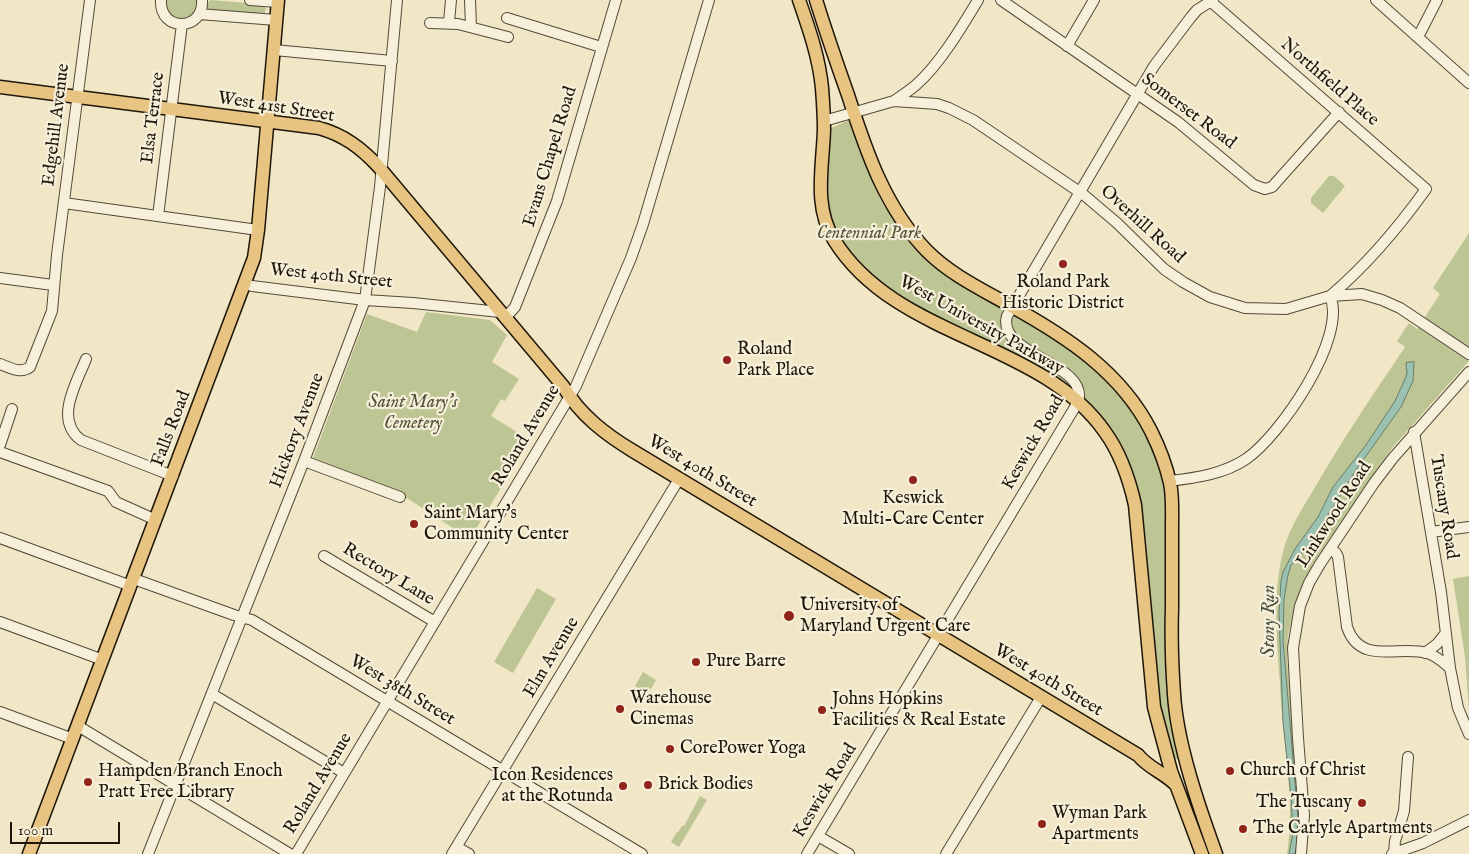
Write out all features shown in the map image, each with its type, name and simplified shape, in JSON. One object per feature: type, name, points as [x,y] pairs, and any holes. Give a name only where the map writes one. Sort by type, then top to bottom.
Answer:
[{"type":"main road","name":"West University Parkway","points":[[799,0],[816,56],[822,88],[824,120],[820,184],[824,214],[834,240],[855,268],[878,288],[904,306],[940,326],[1040,375],[1078,402],[1105,430],[1120,456],[1130,482],[1137,523],[1154,707],[1171,771],[1202,854]]},
{"type":"main road","name":"West University Parkway","points":[[816,0],[880,184],[918,241],[938,261],[963,280],[1012,306],[1070,341],[1109,373],[1133,401],[1150,429],[1164,460],[1170,481],[1174,697],[1184,749],[1216,854]]},
{"type":"main road","name":"Falls Road","points":[[29,854],[133,583],[254,258],[278,1]]},
{"type":"main road","name":"West 41st Street","points":[[0,87],[319,128],[342,136],[361,149],[381,170],[503,315]]},
{"type":"main road","name":"West 40th Street","points":[[503,315],[563,386],[569,397],[605,433],[1138,755],[1147,757],[1171,771]]},
{"type":"main road","name":"West 40th Street","points":[[1138,755],[1144,762],[1176,785]]},
{"type":"main road","points":[[1171,771],[1186,784],[1206,825]]},
{"type":"street","name":"Edgehill Avenue","points":[[0,364],[19,370],[27,370],[30,367],[50,317],[90,0]]},
{"type":"street","points":[[160,0],[166,17],[173,22],[182,24],[192,22],[199,14],[202,8],[202,0]]},
{"type":"street","points":[[250,0],[278,1]]},
{"type":"street","name":"Hickory Avenue","points":[[148,854],[243,617],[365,300],[377,217],[397,0]]},
{"type":"street","points":[[449,22],[450,0]]},
{"type":"street","points":[[470,0],[471,27]]},
{"type":"street","name":"Evans Chapel Road","points":[[503,315],[515,307],[550,220],[616,0]]},
{"type":"street","name":"Roland Avenue","points":[[296,854],[576,386],[600,333],[643,224],[709,0]]},
{"type":"street","points":[[894,101],[916,86],[946,50],[978,0]]},
{"type":"street","name":"Somerset Road","points":[[1001,0],[1138,93],[1202,141],[1254,186],[1265,189],[1272,187],[1339,112]]},
{"type":"street","points":[[1067,46],[1094,0]]},
{"type":"street","points":[[1376,0],[1469,83]]},
{"type":"street","points":[[1418,37],[1437,0]]},
{"type":"street","name":"Keswick Road","points":[[807,854],[1078,402],[1079,390],[1074,382],[1056,367],[1019,344],[1008,332],[1005,322],[1012,306],[1138,93],[1173,40],[1197,10],[1211,1]]},
{"type":"street","name":"Northfield Place","points":[[1211,1],[1426,189],[1400,225],[1353,275]]},
{"type":"street","points":[[199,14],[276,20]]},
{"type":"street","points":[[507,18],[601,47]]},
{"type":"street","points":[[430,23],[449,22],[508,37]]},
{"type":"street","name":"Elsa Terrace","points":[[158,216],[182,24]]},
{"type":"street","points":[[274,50],[392,61]]},
{"type":"street","points":[[916,86],[922,103]]},
{"type":"street","name":"Overhill Road","points":[[824,120],[894,101],[937,104],[959,112],[1079,192],[1117,223],[1164,269],[1210,297],[1245,308],[1286,309],[1330,296],[1359,294],[1382,300],[1400,308],[1469,354]]},
{"type":"street","points":[[64,203],[258,230]]},
{"type":"street","points":[[1353,275],[1359,294]]},
{"type":"street","points":[[1170,481],[1205,475],[1228,468],[1254,453],[1271,435],[1289,413],[1314,371],[1326,346],[1333,327],[1333,303],[1330,296],[1353,275]]},
{"type":"street","points":[[0,278],[54,285]]},
{"type":"street","name":"West 40th Street","points":[[245,284],[365,300],[413,302],[503,315]]},
{"type":"street","points":[[86,359],[67,412],[69,424],[74,435],[81,440],[114,454],[173,476]]},
{"type":"street","name":"Linkwood Road","points":[[1301,854],[1304,815],[1293,648],[1300,606],[1312,578],[1374,483],[1414,432],[1469,372]]},
{"type":"street","points":[[0,445],[12,409]]},
{"type":"street","name":"Tuscany Road","points":[[1414,432],[1431,532],[1450,668],[1458,708],[1469,734]]},
{"type":"street","points":[[0,452],[108,491],[116,502],[156,520]]},
{"type":"street","points":[[304,461],[400,496]]},
{"type":"street","name":"Elm Avenue","points":[[454,850],[679,479]]},
{"type":"street","points":[[1431,532],[1469,527]]},
{"type":"street","name":"West 38th Street","points":[[0,538],[133,583],[252,620],[642,854]]},
{"type":"street","points":[[1330,549],[1338,557],[1347,627],[1357,643],[1371,651],[1425,653],[1438,658],[1450,668]]},
{"type":"street","name":"Rectory Lane","points":[[324,556],[435,622]]},
{"type":"street","points":[[0,622],[103,660]]},
{"type":"street","points":[[1425,653],[1437,644],[1445,634]]},
{"type":"street","points":[[212,694],[344,773]]},
{"type":"street","points":[[946,854],[1041,697]]},
{"type":"street","points":[[0,712],[73,739]]},
{"type":"street","points":[[78,726],[290,854]]},
{"type":"street","points":[[1393,854],[1404,811],[1408,757]]},
{"type":"street","points":[[1393,854],[1443,834],[1469,820]]},
{"type":"street","points":[[818,836],[849,854]]},
{"type":"street","points":[[454,850],[468,854]]},
{"type":"green space","points":[[165,0],[197,0],[197,7],[192,16],[179,19],[168,14]]},
{"type":"green space","points":[[210,0],[261,4],[266,8],[264,15],[209,11],[206,5]]},
{"type":"green space","name":"Centennial Park","points":[[850,120],[859,150],[882,203],[920,253],[964,286],[1044,330],[1103,375],[1136,415],[1148,437],[1158,462],[1166,503],[1180,760],[1172,758],[1162,729],[1135,491],[1095,413],[904,302],[851,259],[827,213],[827,134],[831,128]]},
{"type":"green space","points":[[1329,176],[1334,176],[1345,186],[1323,213],[1311,203],[1311,198]]},
{"type":"green space","points":[[1469,233],[1469,361],[1393,447],[1377,469],[1313,564],[1296,601],[1288,635],[1287,659],[1299,825],[1296,854],[1287,854],[1290,813],[1288,769],[1281,704],[1276,616],[1280,564],[1284,548],[1294,523],[1327,466],[1405,347],[1397,341],[1409,323],[1417,329],[1440,294],[1433,288]]},
{"type":"green space","name":"Saint Mary's Cemetery","points":[[426,312],[490,320],[507,335],[492,362],[519,379],[505,401],[501,399],[491,416],[530,440],[470,539],[393,489],[313,458],[367,314],[417,332]]},
{"type":"green space","points":[[1469,576],[1469,710],[1465,657],[1453,579]]},
{"type":"green space","points":[[537,588],[556,599],[513,673],[494,662]]},
{"type":"green space","points":[[643,672],[656,680],[648,694],[635,686]]},
{"type":"green space","points":[[700,796],[707,800],[679,847],[671,842],[677,832],[684,826]]},
{"type":"shaded area","name":"Stony Run","points":[[1414,362],[1413,381],[1401,407],[1356,470],[1309,545],[1291,565],[1288,575],[1284,599],[1283,640],[1299,831],[1295,854],[1289,854],[1293,833],[1283,722],[1279,613],[1283,572],[1295,549],[1318,517],[1333,487],[1366,445],[1395,401],[1407,373],[1406,363]]},
{"type":"place","name":"Roland Park Historic District","points":[[1063,264]]},
{"type":"place","name":"Roland Park Place","points":[[727,360]]},
{"type":"place","name":"Keswick Multi-Care Center","points":[[913,480]]},
{"type":"place","name":"Saint Mary's Community Center","points":[[414,524]]},
{"type":"place","name":"University of Maryland Urgent Care","points":[[789,616]]},
{"type":"place","name":"Pure Barre","points":[[696,662]]},
{"type":"place","name":"Warehouse Cinemas","points":[[620,709]]},
{"type":"place","name":"Johns Hopkins Facilities & Real Estate","points":[[822,710]]},
{"type":"place","name":"CorePower Yoga","points":[[670,749]]},
{"type":"place","name":"Church of Christ","points":[[1230,771]]},
{"type":"place","name":"Hampden Branch Enoch Pratt Free Library","points":[[88,782]]},
{"type":"place","name":"Brick Bodies","points":[[648,785]]},
{"type":"place","name":"Icon Residences at the Rotunda","points":[[623,786]]},
{"type":"place","name":"The Tuscany","points":[[1362,803]]},
{"type":"place","name":"Wyman Park Apartments","points":[[1042,824]]},
{"type":"place","name":"The Carlyle Apartments","points":[[1243,829]]}]
